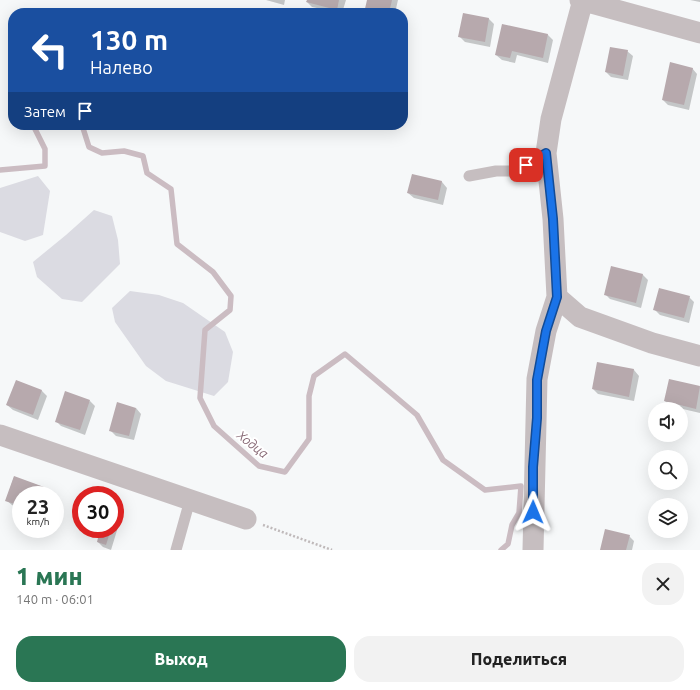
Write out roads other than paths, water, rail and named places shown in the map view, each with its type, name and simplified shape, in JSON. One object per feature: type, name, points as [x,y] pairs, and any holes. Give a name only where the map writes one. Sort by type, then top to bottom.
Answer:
[{"type":"street","points":[[533,550],[537,380],[546,331],[557,297],[553,219],[546,153],[551,119],[582,0],[700,33]]},
{"type":"street","points":[[557,297],[580,317],[652,343],[700,356]]},
{"type":"street","points":[[1,441],[246,519]]},
{"type":"lane","points":[[469,176],[496,171],[516,171],[546,153]]},
{"type":"lane","points":[[176,550],[190,500]]},
{"type":"waterway","name":"Ходца","points":[[0,170],[45,166],[45,149],[36,130]]},
{"type":"waterway","name":"Ходца","points":[[84,130],[89,147],[102,153],[124,151],[143,156],[147,173],[171,189],[177,244],[213,272],[231,296],[230,310],[205,330],[200,398],[214,426],[259,466],[285,472],[309,439],[309,396],[314,376],[345,354],[417,415],[443,460],[485,490],[521,486],[519,513],[512,525],[508,544],[501,550]]}]
